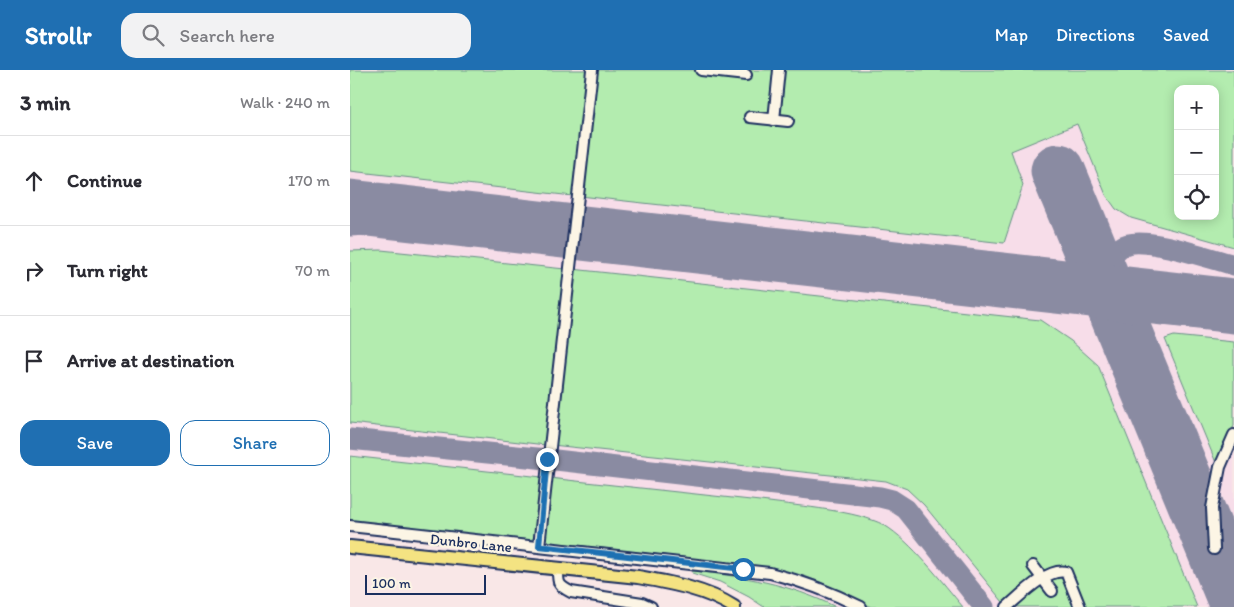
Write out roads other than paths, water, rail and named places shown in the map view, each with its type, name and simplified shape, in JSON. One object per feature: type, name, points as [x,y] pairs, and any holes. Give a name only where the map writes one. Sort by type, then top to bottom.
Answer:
[{"type":"main road","name":"Dunbro Lane","points":[[350,547],[558,568],[668,582],[697,590],[734,607]]},
{"type":"lane","points":[[539,546],[592,70]]},
{"type":"lane","points":[[702,70],[746,75]]},
{"type":"lane","points":[[774,120],[780,70]]},
{"type":"lane","points":[[750,117],[788,121]]},
{"type":"lane","points":[[1214,549],[1212,508],[1220,467],[1234,435]]},
{"type":"lane","points":[[350,526],[770,573],[808,583],[861,607]]},
{"type":"lane","points":[[1033,566],[1052,591]]},
{"type":"lane","points":[[558,568],[558,582],[562,588],[571,592],[642,603],[651,607]]},
{"type":"lane","points":[[1007,607],[1042,578],[1062,571],[1066,572],[1080,607]]}]
